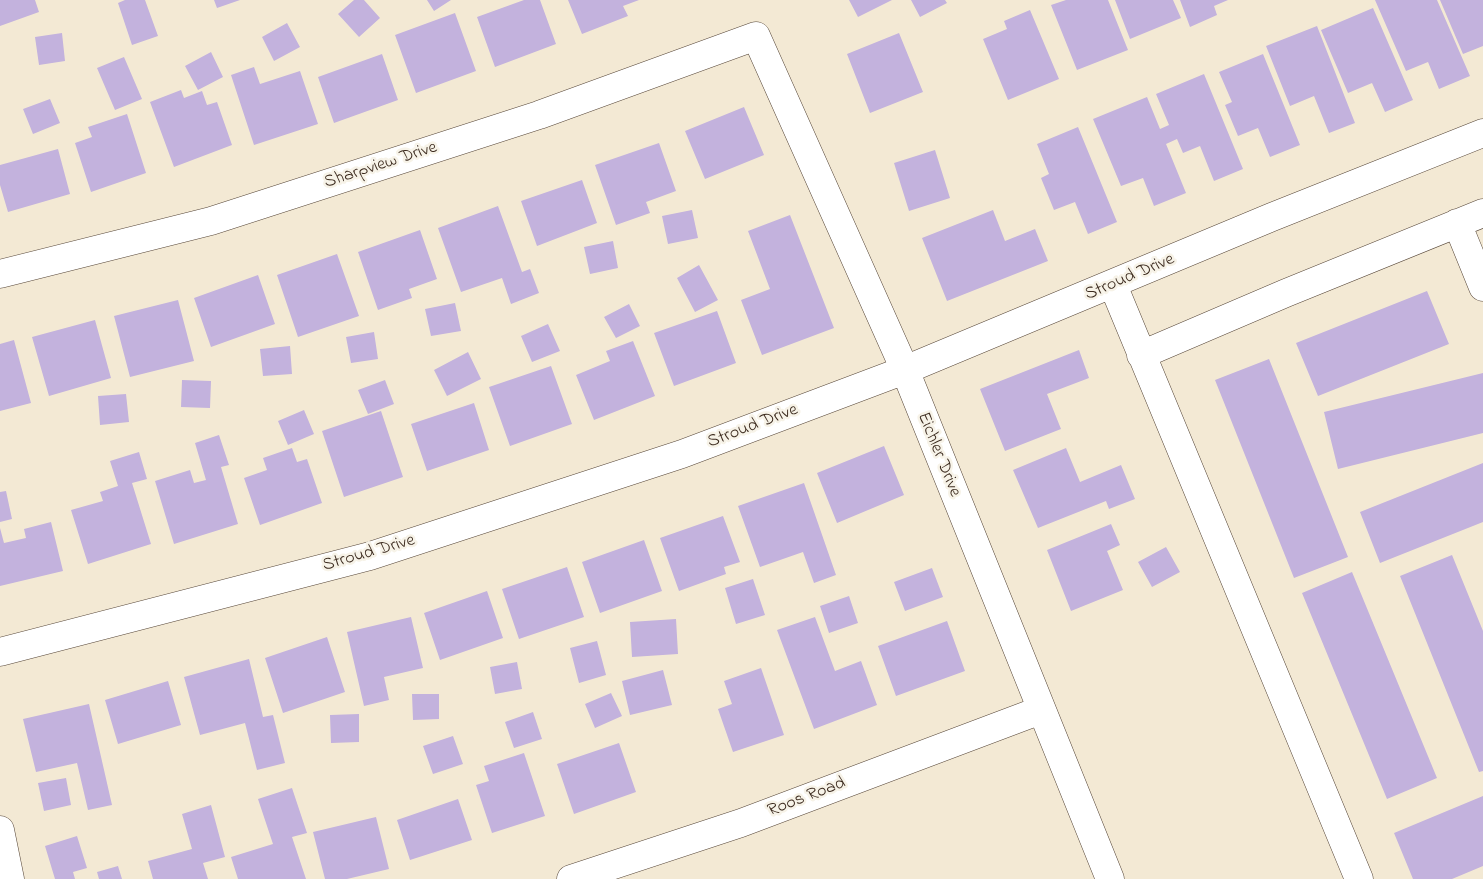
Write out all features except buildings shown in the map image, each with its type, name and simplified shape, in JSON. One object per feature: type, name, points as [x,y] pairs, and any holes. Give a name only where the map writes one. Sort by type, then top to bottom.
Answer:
[{"type":"street","name":"Sharpview Drive","points":[[0,274],[211,221],[539,115],[756,36]]},
{"type":"street","name":"Eichler Drive","points":[[756,36],[904,370],[1110,879]]},
{"type":"street","name":"Stroud Drive","points":[[0,652],[370,556],[682,454],[904,370],[1272,217],[1483,134]]},
{"type":"street","points":[[1141,355],[1483,213]]},
{"type":"street","points":[[1457,224],[1483,287]]},
{"type":"street","points":[[1112,285],[1359,879]]},
{"type":"street","name":"Roos Road","points":[[571,879],[741,823],[1040,710]]},
{"type":"street","points":[[0,830],[10,879]]}]
